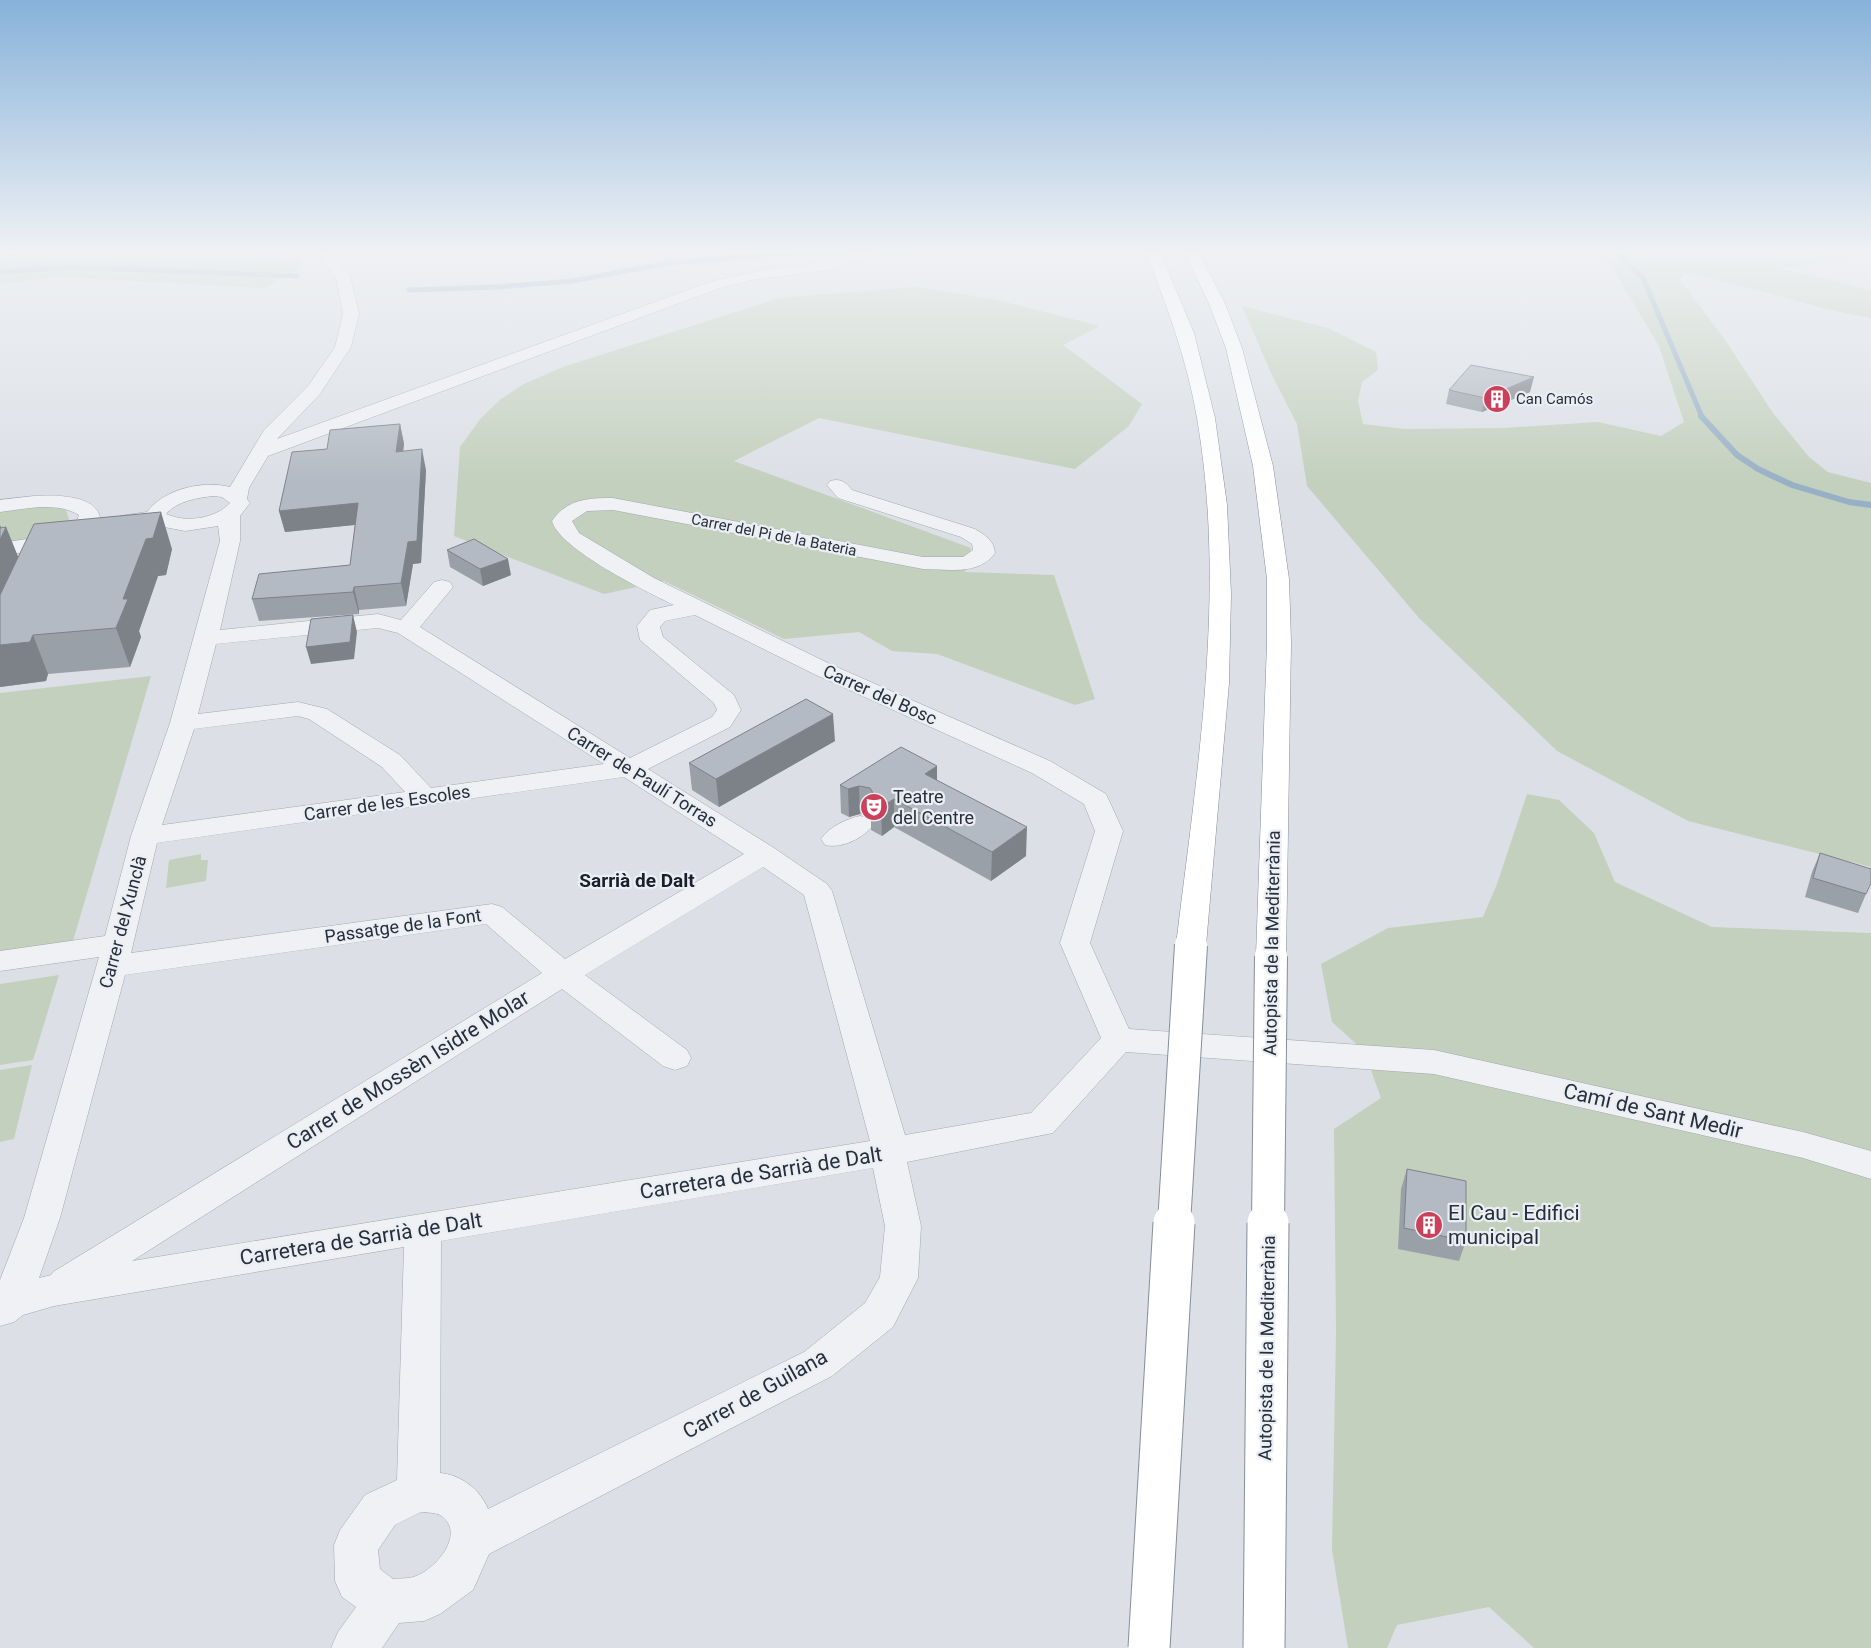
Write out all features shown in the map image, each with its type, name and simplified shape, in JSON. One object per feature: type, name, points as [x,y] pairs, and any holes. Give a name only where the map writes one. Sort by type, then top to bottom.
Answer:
[{"type":"highway","points":[[1149,1648],[1191,946],[1204,817],[1219,629],[1218,524],[1213,458],[1207,419],[1184,329]]},
{"type":"highway","name":"Autopista de la Mediterrània","points":[[1227,329],[1234,348],[1262,466],[1278,579],[1279,642],[1271,956],[1264,1648]]},
{"type":"street","name":"Carrer del Xunclà","points":[[6,1306],[42,1218],[115,955],[145,836],[183,723],[230,541],[228,522],[239,488],[272,434],[314,390],[343,346],[347,329]]},
{"type":"street","points":[[260,452],[598,329]]},
{"type":"street","points":[[293,411],[334,416],[368,414]]},
{"type":"street","points":[[0,549],[43,543],[87,519],[119,521],[162,510],[184,495],[200,491],[250,471]]},
{"type":"street","name":"Carrer del Pi de la Bateria","points":[[699,608],[646,583],[572,537],[564,528],[562,521],[566,513],[592,504],[612,504],[923,563],[968,563],[984,554],[984,546],[979,540],[968,533],[845,494],[836,484]]},
{"type":"street","points":[[186,525],[206,522],[234,506],[224,491],[200,491]]},
{"type":"street","points":[[0,506],[55,502],[73,504],[87,519]]},
{"type":"street","points":[[162,510],[170,523],[213,531],[230,541]]},
{"type":"street","points":[[32,568],[43,543]]},
{"type":"street","points":[[406,628],[442,587]]},
{"type":"street","points":[[628,769],[721,722],[729,710],[725,700],[652,640],[648,626],[658,615],[699,608]]},
{"type":"street","name":"Carrer del Bosc","points":[[699,608],[822,669],[1042,767],[1096,800],[1109,830],[1075,943],[1118,1040]]},
{"type":"street","name":"Carrer de Paulí Torras","points":[[206,638],[378,621],[406,628],[764,854],[817,891],[888,1137],[887,1152]]},
{"type":"street","points":[[183,723],[298,709],[318,714],[391,761],[425,798]]},
{"type":"street","name":"Carrer de les Escoles","points":[[145,836],[628,769]]},
{"type":"street","points":[[834,838],[860,824]]},
{"type":"street","name":"Carrer de Mossèn Isidre Molar","points":[[54,1290],[563,974],[764,854]]},
{"type":"street","name":"Passatge de la Font","points":[[0,961],[115,955],[492,914],[563,974],[675,1058]]},
{"type":"street","name":"Camí de Sant Medir","points":[[1118,1040],[1434,1062],[1803,1145],[1871,1165]]},
{"type":"street","name":"Carretera de Sarrià de Dalt","points":[[54,1290],[887,1152],[1041,1124],[1118,1040]]},
{"type":"street","name":"Carrer de Guilana","points":[[473,1539],[818,1364],[880,1315],[898,1278],[903,1226],[887,1152]]},
{"type":"street","points":[[418,1492],[423,1229]]},
{"type":"street","points":[[6,1306],[54,1290]]},
{"type":"street","points":[[418,1492],[448,1494],[468,1512],[473,1539],[458,1574],[424,1598],[387,1602],[358,1581],[356,1545],[380,1510],[418,1492]]},
{"type":"street","points":[[354,1648],[387,1602]]},
{"type":"green space","points":[[683,329],[1094,329],[1063,345],[1142,404],[1129,426],[1075,469],[819,418],[734,461],[971,548],[965,572],[1054,575],[1095,699],[1075,705],[937,654],[892,651],[859,632],[784,639],[664,581],[604,594],[454,536],[460,447],[481,418],[501,399],[524,384],[563,367]]},
{"type":"green space","points":[[1252,329],[1330,329],[1376,352],[1378,370],[1362,382],[1358,401],[1363,424],[1404,429],[1502,428],[1598,422],[1661,436],[1684,422],[1659,346],[1649,329],[1717,329],[1773,413],[1809,457],[1828,472],[1871,483],[1871,867],[1688,821],[1557,751],[1419,618],[1307,486],[1297,424],[1272,375]]},
{"type":"green space","points":[[53,506],[66,510],[69,519],[63,526],[48,535],[38,538],[0,544],[0,509]]},
{"type":"green space","points":[[151,676],[73,941],[0,951],[0,693]]},
{"type":"green space","points":[[1527,794],[1559,800],[1594,833],[1615,882],[1712,927],[1871,933],[1871,1648],[1534,1648],[1489,1607],[1397,1625],[1387,1648],[1348,1648],[1332,1550],[1336,1332],[1334,1129],[1381,1098],[1364,1051],[1332,1022],[1321,964],[1388,928],[1483,917],[1497,884]]},
{"type":"green space","points":[[201,854],[201,860],[208,860],[206,881],[166,888],[169,860]]},
{"type":"green space","points":[[59,975],[33,1060],[0,1065],[0,984]]},
{"type":"green space","points":[[32,1065],[14,1139],[0,1142],[0,1070]]},
{"type":"building","points":[[1471,365],[1534,377],[1485,398],[1449,390]]},
{"type":"building","points":[[400,424],[396,452],[422,449],[417,541],[408,542],[401,583],[354,587],[353,592],[252,599],[259,574],[350,565],[358,503],[279,511],[292,452],[327,449],[330,430]]},
{"type":"building","points":[[161,512],[153,538],[146,539],[123,599],[128,599],[116,628],[33,635],[30,642],[0,645],[0,595],[34,524]]},
{"type":"building","points":[[6,527],[0,540],[0,528]]},
{"type":"building","points":[[474,539],[508,559],[480,569],[447,550]]},
{"type":"building","points":[[353,615],[350,642],[306,647],[311,619]]},
{"type":"building","points":[[806,699],[833,714],[716,779],[689,763]]},
{"type":"building","points":[[901,747],[937,766],[925,774],[1027,827],[992,852],[894,799],[881,807],[871,802],[875,796],[870,788],[859,786],[848,789],[840,785]]},
{"type":"building","points":[[1820,853],[1871,869],[1871,883],[1866,894],[1813,878]]},
{"type":"building","points":[[1407,1169],[1466,1181],[1466,1241],[1404,1228]]},
{"type":"waterway","points":[[1665,329],[1702,417]]},
{"type":"waterway","points":[[1701,416],[1737,455],[1758,469],[1792,485],[1849,502],[1871,505]]},
{"type":"place","name":"Can Camós","points":[[1497,399]]},
{"type":"place","name":"Teatre del Centre","points":[[874,807]]},
{"type":"place","name":"El Cau - Edifici municipal","points":[[1429,1225]]},
{"type":"district","name":"Sarrià de Dalt","points":[[637,880]]}]
